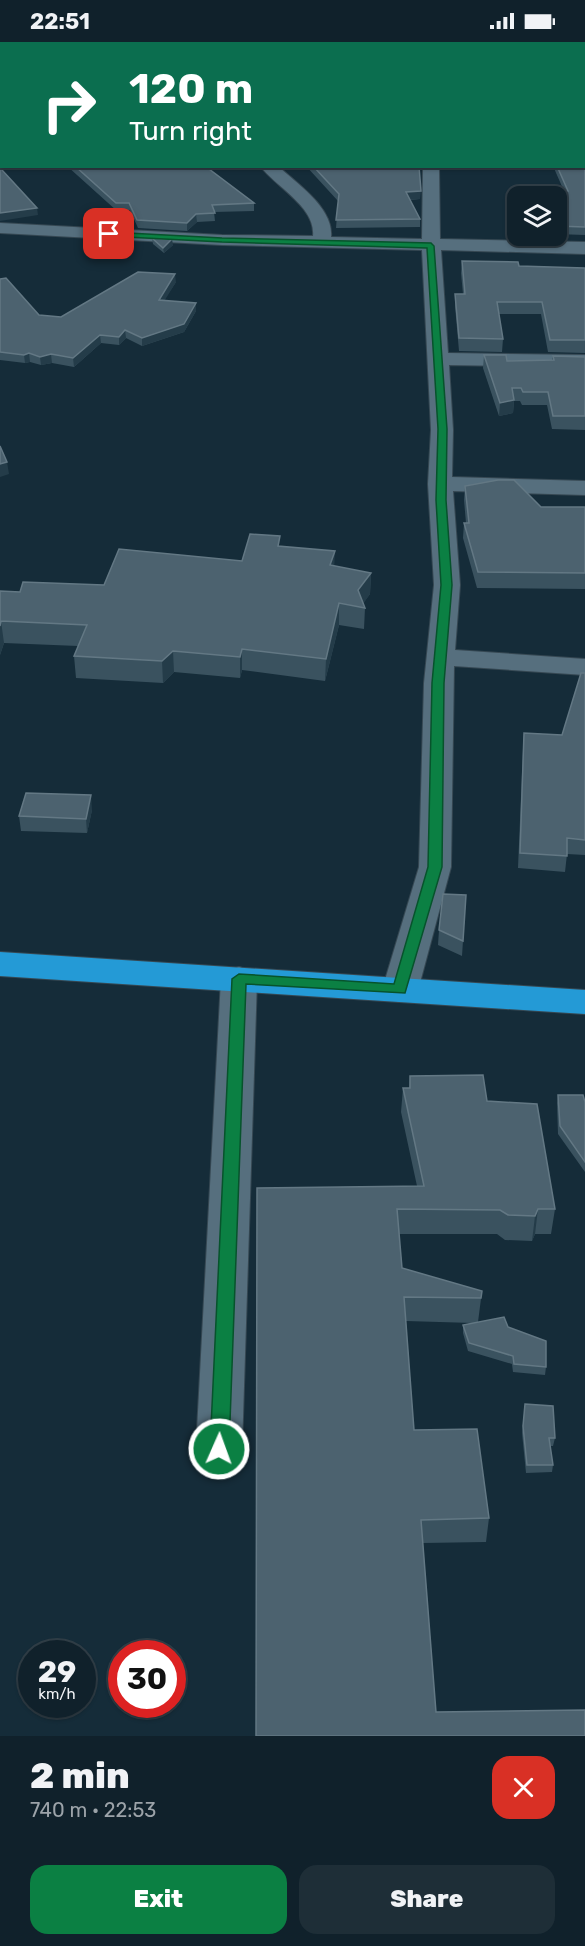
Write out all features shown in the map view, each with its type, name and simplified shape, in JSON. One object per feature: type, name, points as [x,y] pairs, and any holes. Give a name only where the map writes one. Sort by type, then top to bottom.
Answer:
[{"type":"highway","points":[[0,964],[585,1002]]},
{"type":"street","points":[[270,168],[310,208],[319,221],[322,226],[321,243]]},
{"type":"street","points":[[400,990],[435,867],[440,657],[447,585],[440,484],[442,429],[431,246],[431,168]]},
{"type":"street","points":[[0,216],[19,229]]},
{"type":"street","points":[[0,228],[321,243],[585,248]]},
{"type":"street","points":[[438,359],[585,361]]},
{"type":"street","points":[[440,484],[585,488]]},
{"type":"street","points":[[440,657],[585,667]]},
{"type":"street","points":[[219,1449],[239,979]]},
{"type":"building","points":[[0,168],[2,168],[37,208],[0,213]]},
{"type":"building","points":[[77,168],[208,168],[254,203],[212,205],[215,213],[196,214],[187,223],[137,220],[129,203],[116,203]]},
{"type":"building","points":[[315,168],[419,168],[421,191],[406,192],[420,219],[336,220],[339,194]]},
{"type":"building","points":[[558,168],[585,168],[585,227],[567,226],[567,186]]},
{"type":"building","points":[[152,238],[172,239],[163,248]]},
{"type":"building","points":[[462,261],[518,262],[519,266],[585,268],[585,340],[550,340],[542,302],[497,302],[503,339],[459,338],[455,294],[465,294]]},
{"type":"building","points":[[138,272],[175,274],[159,300],[196,303],[184,324],[142,338],[125,330],[119,337],[100,335],[73,358],[51,354],[40,357],[29,353],[24,355],[0,352],[0,279],[6,278],[39,315],[61,317]]},
{"type":"building","points":[[484,355],[506,355],[507,361],[554,360],[553,356],[585,357],[585,416],[553,416],[548,392],[523,392],[521,388],[512,388],[514,400],[500,403]]},
{"type":"building","points":[[0,446],[7,462],[0,464]]},
{"type":"building","points":[[498,480],[514,480],[541,507],[585,507],[585,573],[478,572],[464,523],[469,523],[465,486]]},
{"type":"building","points":[[250,534],[280,536],[278,546],[335,551],[330,565],[371,573],[358,590],[365,608],[339,603],[326,659],[242,649],[240,657],[173,651],[162,661],[74,656],[87,625],[1,621],[0,626],[0,591],[20,592],[23,582],[104,585],[119,549],[242,561]]},
{"type":"building","points":[[581,673],[585,673],[585,840],[567,838],[567,856],[520,853],[524,733],[562,735]]},
{"type":"building","points":[[26,793],[91,795],[86,819],[19,816]]},
{"type":"building","points":[[443,894],[466,895],[463,941],[439,930]]},
{"type":"building","points":[[483,1075],[487,1101],[537,1104],[555,1209],[538,1209],[535,1216],[508,1215],[500,1210],[397,1209],[402,1268],[482,1291],[481,1298],[404,1297],[414,1430],[477,1429],[489,1518],[421,1520],[436,1712],[585,1710],[585,1736],[256,1736],[257,1188],[424,1186],[403,1088],[410,1088],[410,1076]]},
{"type":"building","points":[[558,1095],[583,1095],[585,1162],[560,1126]]},
{"type":"building","points":[[504,1317],[508,1327],[546,1341],[546,1367],[514,1364],[513,1356],[469,1343],[463,1325]]},
{"type":"building","points":[[525,1404],[553,1406],[555,1438],[549,1438],[553,1465],[527,1465],[523,1426]]},
{"type":"route","points":[[109,234],[431,246],[442,429],[440,484],[442,533],[447,585],[438,683],[435,867],[400,990],[239,979],[219,1449]]}]
